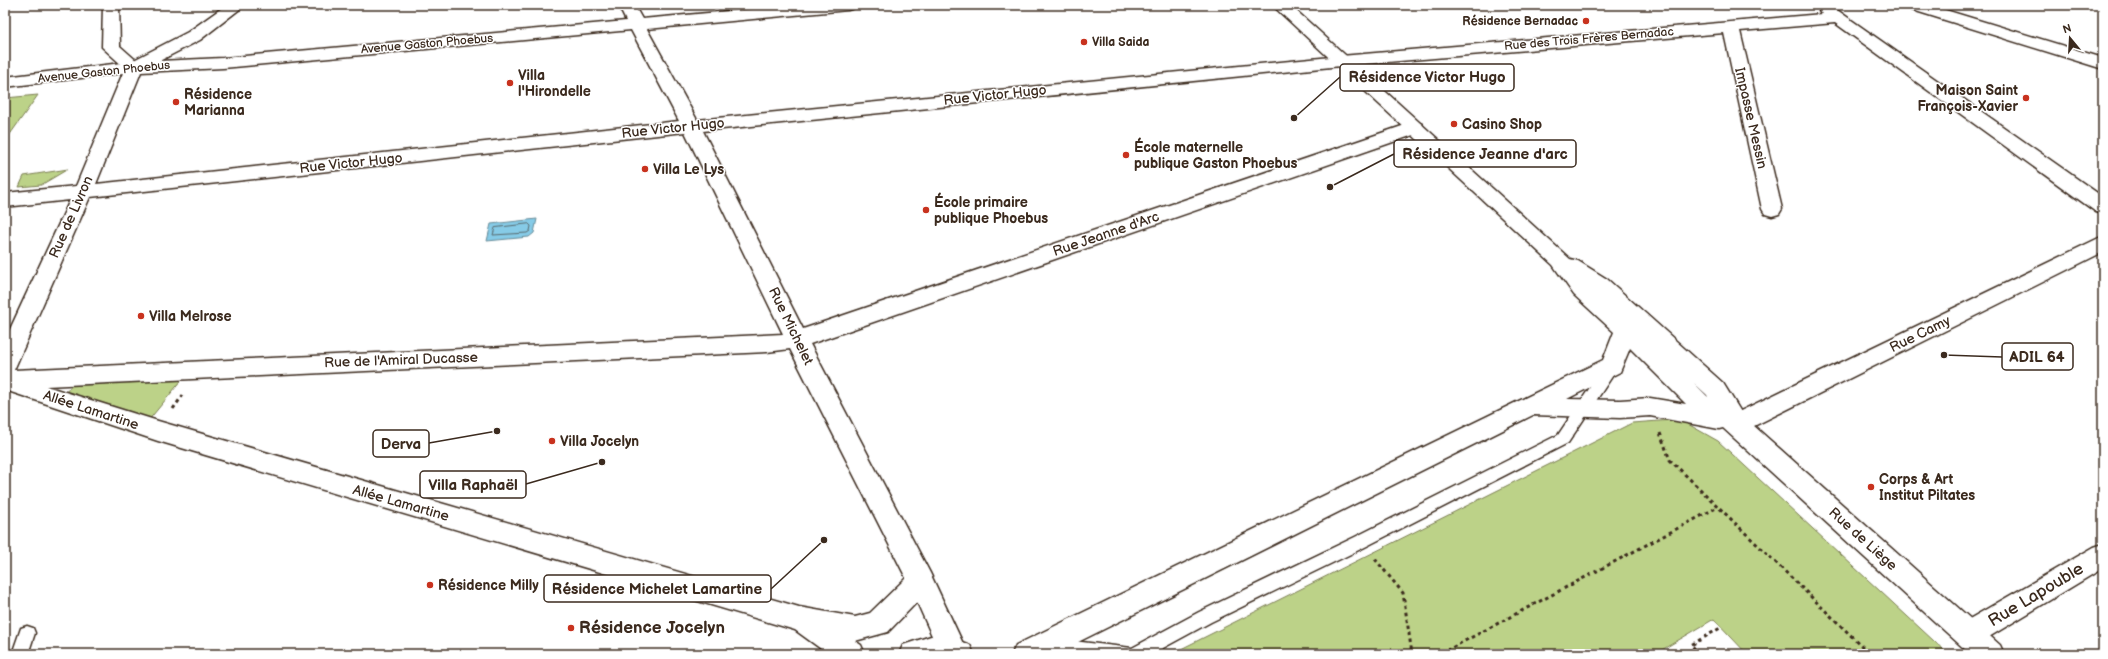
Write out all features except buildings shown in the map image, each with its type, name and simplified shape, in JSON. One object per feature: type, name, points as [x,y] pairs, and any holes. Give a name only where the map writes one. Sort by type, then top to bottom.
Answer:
[{"type":"street","points":[[111,5],[111,47],[134,67],[194,36],[237,5]]},
{"type":"street","name":"Rue Michelet","points":[[626,5],[691,126],[797,340],[956,652]]},
{"type":"street","name":"Avenue Gaston Phoebus","points":[[5,82],[134,67],[223,63],[848,5]]},
{"type":"street","name":"Rue de Liège","points":[[1280,5],[1560,260],[1582,290],[1635,327],[1702,406],[1736,424],[1990,654]]},
{"type":"street","points":[[1820,5],[1836,18],[2103,207]]},
{"type":"street","points":[[1912,5],[2103,64]]},
{"type":"street","name":"Rue des Trois Frères Bernadac","points":[[1341,61],[1836,18]]},
{"type":"street","name":"Impasse Messin","points":[[1731,27],[1772,209]]},
{"type":"street","name":"Rue Victor Hugo","points":[[5,200],[691,126],[1341,61]]},
{"type":"street","name":"Rue de Livron","points":[[5,365],[83,192],[134,67]]},
{"type":"street","name":"Rue Jeanne d'Arc","points":[[797,340],[1415,128]]},
{"type":"street","name":"Rue Camy","points":[[1736,424],[2103,243]]},
{"type":"street","points":[[1034,650],[1532,407],[1612,366],[1635,327]]},
{"type":"street","name":"Rue de l'Amiral Ducasse","points":[[5,381],[202,369],[767,344],[797,340]]},
{"type":"street","name":"Allée Lamartine","points":[[5,381],[158,431],[799,620],[855,629],[878,623],[921,581]]},
{"type":"street","points":[[1532,407],[1620,409],[1650,408],[1736,424]]},
{"type":"street","name":"Rue Lapouble","points":[[1969,634],[2103,555]]},
{"type":"street","name":"Allée Lamartine","points":[[799,620],[851,654]]},
{"type":"street","points":[[913,654],[929,649],[956,652]]},
{"type":"lane","points":[[1136,654],[1205,617],[1360,542],[1563,439],[1612,366]]},
{"type":"lane","points":[[20,654],[27,633]]},
{"type":"lane","points":[[1034,650],[1128,654]]},
{"type":"path","points":[[158,431],[202,369]]},
{"type":"path","points":[[1650,408],[1670,460],[1870,654]]},
{"type":"path","points":[[1440,654],[1718,507]]},
{"type":"path","points":[[1360,542],[1403,593],[1412,654]]},
{"type":"path","points":[[1700,654],[1691,645],[1722,627]]},
{"type":"green space","points":[[38,95],[6,140],[5,142],[5,98]]},
{"type":"green space","points":[[68,169],[41,185],[19,187],[24,176]]},
{"type":"green space","points":[[186,375],[148,421],[63,395],[77,380]]},
{"type":"green space","points":[[1673,420],[1686,423],[1718,441],[1948,654],[1747,654],[1714,619],[1655,654],[1171,654],[1632,423]]},
{"type":"water","points":[[537,219],[534,233],[529,237],[487,241],[491,224]]},
{"type":"place","name":"Résidence Bernadac","points":[[1586,21]]},
{"type":"place","name":"Villa Saida","points":[[1084,42]]},
{"type":"place","name":"Villa l'Hirondelle","points":[[510,83]]},
{"type":"place","name":"Maison Saint François-Xavier","points":[[2026,98]]},
{"type":"place","name":"Résidence Marianna","points":[[176,102]]},
{"type":"place","name":"Résidence Victor Hugo","points":[[1294,118]]},
{"type":"place","name":"Casino Shop","points":[[1454,124]]},
{"type":"place","name":"École maternelle publique Gaston Phoebus","points":[[1126,155]]},
{"type":"place","name":"Villa Le Lys","points":[[645,169]]},
{"type":"place","name":"Résidence Jeanne d'arc","points":[[1330,187]]},
{"type":"place","name":"École primaire publique Phoebus","points":[[926,210]]},
{"type":"place","name":"Villa Melrose","points":[[141,316]]},
{"type":"place","name":"ADIL 64","points":[[1944,355]]},
{"type":"place","name":"Derva","points":[[497,431]]},
{"type":"place","name":"Villa Jocelyn","points":[[552,441]]},
{"type":"place","name":"Villa Raphaël","points":[[602,462]]},
{"type":"place","name":"Corps & Art Institut Piltates","points":[[1871,487]]},
{"type":"place","name":"Résidence Michelet Lamartine","points":[[824,540]]},
{"type":"place","name":"Résidence Milly","points":[[430,585]]},
{"type":"place","name":"Résidence Jocelyn","points":[[571,628]]}]
